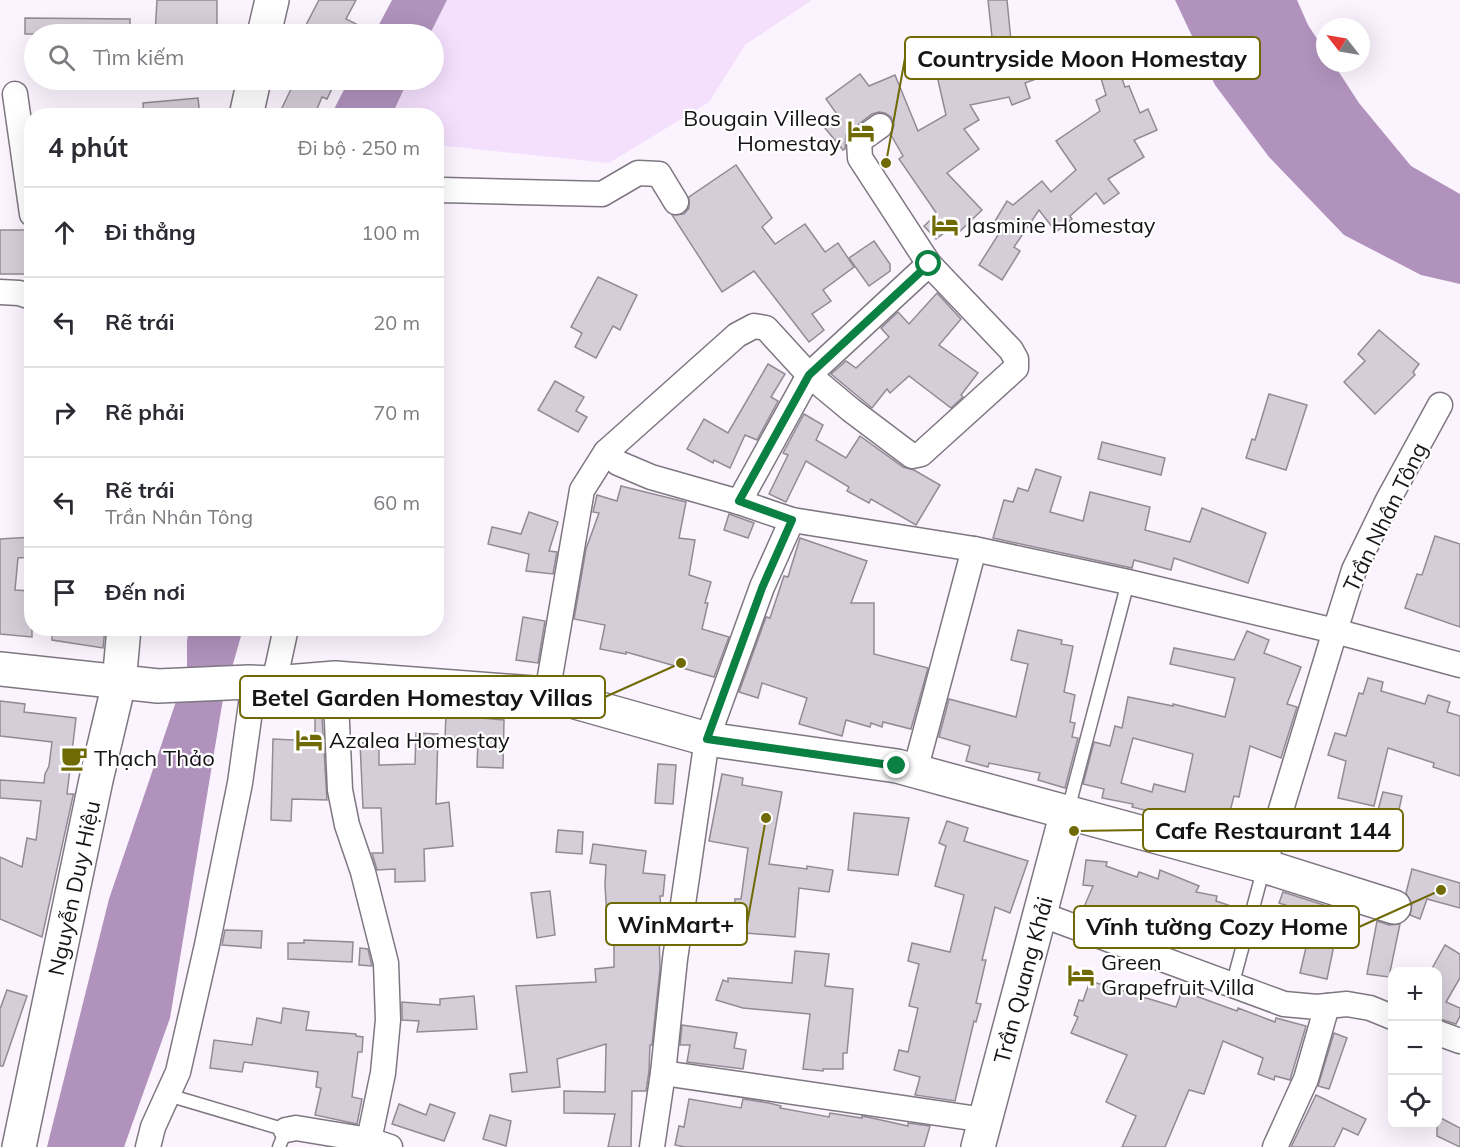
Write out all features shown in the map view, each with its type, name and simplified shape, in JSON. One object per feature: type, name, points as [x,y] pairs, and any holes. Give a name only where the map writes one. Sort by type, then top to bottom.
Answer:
[{"type":"street","points":[[267,24],[273,0]]},
{"type":"street","points":[[248,108],[252,90]]},
{"type":"street","points":[[15,94],[24,158]]},
{"type":"street","points":[[547,694],[582,490],[606,452],[737,335],[754,326],[766,328],[809,375],[912,456],[921,454],[1016,368],[1016,359],[1011,350],[929,264],[861,158],[859,141],[880,126]]},
{"type":"street","points":[[444,189],[602,194],[638,173],[659,174],[676,202]]},
{"type":"street","points":[[739,501],[809,375],[929,264]]},
{"type":"street","points":[[0,292],[24,295]]},
{"type":"street","name":"Trần Nhân Tông","points":[[1264,866],[1354,570],[1388,500],[1440,405]]},
{"type":"street","points":[[606,452],[618,463],[651,477],[739,501],[792,520],[974,549],[1128,582],[1335,631],[1460,665]]},
{"type":"street","points":[[652,1147],[663,1073],[675,959],[707,739],[762,588],[792,520]]},
{"type":"street","points":[[915,771],[974,549]]},
{"type":"street","name":"Nguyễn Duy Hiệu","points":[[19,1147],[96,780],[119,682],[123,636]]},
{"type":"street","points":[[148,1147],[153,1127],[178,1072],[210,933],[259,682],[282,636]]},
{"type":"street","points":[[0,669],[158,686],[335,678],[547,694],[707,739],[897,766],[1264,866],[1394,907]]},
{"type":"street","points":[[282,1138],[296,1128],[380,1144],[388,1020],[387,963],[363,872],[347,825],[340,790],[335,678]]},
{"type":"street","name":"Trần Quang Khải","points":[[982,1134],[1067,812]]},
{"type":"street","points":[[1040,914],[1284,1004],[1326,1006],[1347,1004],[1370,1008],[1388,1015]]},
{"type":"street","points":[[1275,1147],[1306,1079],[1326,1006]]},
{"type":"street","points":[[663,1073],[982,1134]]},
{"type":"lane","points":[[1067,812],[1128,582]]},
{"type":"lane","points":[[1232,986],[1264,866]]},
{"type":"lane","points":[[168,1095],[282,1138]]},
{"type":"shaded area","points":[[392,0],[447,0],[435,24],[379,24]]},
{"type":"shaded area","points":[[447,0],[812,0],[745,45],[709,102],[609,163],[444,146],[444,108],[396,108],[404,90],[444,90],[444,24],[435,24]]},
{"type":"shaded area","points":[[1175,0],[1297,0],[1316,37],[1316,72],[1339,72],[1359,103],[1411,166],[1460,194],[1460,284],[1421,275],[1344,235],[1269,157],[1215,85]]},
{"type":"shaded area","points":[[344,90],[403,90],[395,108],[335,108]]},
{"type":"shaded area","points":[[188,636],[241,636],[223,699],[170,1018],[124,1147],[47,1147],[109,899],[187,669]]},
{"type":"building","points":[[157,0],[217,0],[217,24],[156,24]]},
{"type":"building","points":[[319,0],[356,0],[346,19],[356,24],[307,24]]},
{"type":"building","points":[[988,0],[1007,0],[1012,51],[1020,49],[1023,64],[1032,62],[1036,79],[1025,83],[1030,98],[1012,105],[1009,97],[970,105],[979,120],[964,129],[979,149],[947,173],[982,210],[956,235],[951,228],[936,239],[924,226],[937,214],[899,159],[903,156],[891,135],[894,125],[891,117],[879,112],[872,114],[846,134],[843,150],[825,128],[839,117],[826,99],[860,74],[869,86],[895,75],[918,131],[946,115],[932,54],[952,49],[951,44],[992,37]]},
{"type":"building","points":[[25,18],[130,19],[130,24],[25,24]]},
{"type":"building","points":[[1108,39],[1125,87],[1129,86],[1140,113],[1148,109],[1157,130],[1134,140],[1144,157],[1108,179],[1119,193],[1104,204],[1096,193],[1070,216],[1072,219],[1056,232],[1039,210],[1014,247],[1020,251],[1002,280],[979,265],[1000,232],[992,226],[1007,201],[1013,205],[1042,181],[1051,192],[1076,170],[1056,141],[1100,111],[1096,100],[1106,95],[1097,65],[1094,66],[1087,46]]},
{"type":"building","points":[[291,90],[331,90],[327,99],[322,97],[317,108],[282,108]]},
{"type":"building","points":[[198,98],[199,108],[143,108],[143,103]]},
{"type":"building","points":[[736,165],[772,218],[762,227],[775,244],[805,224],[825,252],[838,243],[854,267],[823,290],[831,301],[812,314],[824,330],[809,342],[754,271],[722,292],[672,215],[684,214],[689,208],[689,197]]},
{"type":"building","points":[[0,230],[24,230],[24,274],[0,274]]},
{"type":"building","points":[[874,241],[890,264],[890,271],[869,286],[849,258]]},
{"type":"building","points":[[598,277],[637,295],[620,330],[613,326],[596,358],[575,347],[582,333],[571,327]]},
{"type":"building","points":[[937,293],[961,319],[939,345],[978,373],[961,395],[963,397],[951,408],[909,376],[890,393],[887,389],[872,408],[831,374],[846,361],[856,368],[889,337],[881,328],[898,312],[909,324]]},
{"type":"building","points":[[1379,330],[1419,364],[1413,372],[1415,375],[1375,414],[1344,382],[1365,361],[1358,354]]},
{"type":"building","points":[[768,364],[785,374],[771,397],[778,401],[757,440],[745,435],[730,468],[714,460],[713,463],[687,449],[704,419],[728,433]]},
{"type":"building","points":[[555,381],[584,397],[576,411],[587,417],[578,432],[538,410]]},
{"type":"building","points":[[1269,394],[1307,405],[1286,470],[1246,458],[1252,439],[1255,440]]},
{"type":"building","points":[[804,414],[823,425],[816,440],[846,458],[860,436],[903,467],[914,470],[940,485],[916,525],[871,499],[869,503],[847,491],[849,487],[806,461],[786,502],[769,494],[788,455],[783,453]]},
{"type":"building","points":[[1102,442],[1165,458],[1161,475],[1098,459]]},
{"type":"building","points":[[1036,469],[1061,477],[1050,512],[1083,521],[1090,492],[1150,507],[1145,530],[1190,542],[1202,508],[1266,533],[1248,583],[1174,558],[1171,570],[1134,560],[1132,568],[993,538],[1004,500],[1013,502],[1018,488],[1028,491]]},
{"type":"building","points":[[621,486],[686,502],[679,538],[695,540],[689,575],[711,582],[705,603],[708,603],[702,629],[729,637],[714,677],[626,652],[626,654],[600,649],[605,625],[574,619],[586,549],[599,513],[593,512],[597,495],[617,501]]},
{"type":"building","points":[[529,512],[558,522],[549,551],[557,552],[553,574],[526,571],[529,554],[488,544],[492,527],[521,534]]},
{"type":"building","points":[[729,514],[754,523],[748,538],[724,530]]},
{"type":"building","points":[[1435,536],[1460,544],[1460,627],[1405,608],[1417,574],[1422,575]]},
{"type":"building","points":[[24,538],[24,558],[18,558],[15,590],[24,591],[24,636],[32,637],[0,634],[0,539]]},
{"type":"building","points":[[800,538],[867,561],[851,603],[874,603],[874,654],[928,668],[911,729],[883,722],[882,727],[871,723],[870,727],[846,720],[842,736],[799,724],[807,698],[762,683],[758,698],[739,692],[766,617],[770,618],[784,576],[788,577]]},
{"type":"building","points":[[523,617],[545,621],[538,663],[516,660]]},
{"type":"building","points":[[1018,630],[1062,640],[1061,644],[1073,646],[1064,692],[1075,695],[1070,722],[1075,723],[1072,737],[1078,738],[1065,788],[1038,780],[1040,773],[989,763],[988,767],[966,761],[970,746],[939,737],[949,699],[1016,717],[1028,664],[1011,660]]},
{"type":"building","points":[[1247,631],[1269,640],[1264,653],[1301,667],[1287,704],[1297,707],[1281,758],[1250,746],[1239,797],[1234,796],[1226,826],[1176,814],[1175,816],[1158,810],[1157,813],[1132,807],[1133,804],[1102,798],[1104,789],[1083,784],[1094,742],[1110,746],[1115,726],[1122,728],[1128,697],[1173,706],[1173,704],[1225,717],[1235,678],[1170,664],[1174,648],[1234,660]],"holes":[[[1133,738],[1193,754],[1185,792],[1154,784],[1152,792],[1121,783]]]},
{"type":"building","points":[[52,636],[104,636],[103,648],[52,640]]},
{"type":"building","points":[[1368,678],[1383,682],[1381,691],[1425,704],[1428,695],[1450,702],[1447,712],[1460,716],[1460,776],[1433,767],[1434,763],[1388,748],[1374,806],[1338,798],[1346,761],[1328,755],[1335,733],[1346,736],[1359,693],[1363,694]]},
{"type":"building","points":[[0,701],[25,704],[24,712],[76,718],[67,794],[74,794],[42,937],[0,919],[0,857],[22,867],[27,838],[36,840],[41,801],[0,798],[0,780],[44,783],[52,742],[0,736]]},
{"type":"building","points":[[446,715],[504,720],[503,768],[477,767],[478,739],[445,737]]},
{"type":"building","points":[[315,717],[322,717],[327,800],[292,799],[291,821],[271,820],[273,739],[315,741]]},
{"type":"building","points":[[416,733],[438,734],[436,804],[449,802],[453,846],[424,849],[425,881],[395,882],[395,869],[377,870],[372,853],[383,853],[381,808],[363,808],[360,743],[379,743],[379,765],[415,764]]},
{"type":"building","points":[[658,764],[676,765],[673,804],[655,803]]},
{"type":"building","points":[[722,774],[743,778],[742,785],[782,792],[769,864],[833,870],[829,892],[799,888],[795,937],[733,932],[735,899],[741,899],[748,848],[709,841]]},
{"type":"building","points":[[1383,792],[1402,796],[1398,814],[1378,810]]},
{"type":"building","points":[[854,813],[909,818],[898,875],[848,870]]},
{"type":"building","points":[[947,821],[968,828],[964,841],[1028,861],[1010,913],[995,907],[982,960],[986,960],[976,1003],[981,1004],[976,1022],[974,1021],[955,1101],[915,1095],[920,1077],[894,1070],[899,1050],[908,1052],[918,1008],[909,1006],[919,964],[908,961],[912,943],[950,952],[964,895],[935,886],[946,846],[939,843]]},
{"type":"building","points":[[558,830],[583,832],[582,854],[556,852]]},
{"type":"building","points":[[593,844],[646,851],[643,873],[665,875],[663,896],[660,896],[662,932],[659,932],[660,969],[649,1071],[646,1091],[632,1091],[631,1147],[608,1147],[615,1114],[564,1113],[564,1091],[605,1092],[606,1044],[557,1059],[560,1087],[512,1092],[510,1074],[527,1072],[516,986],[596,982],[595,969],[614,967],[614,935],[608,936],[606,865],[590,863]]},
{"type":"building","points":[[1086,860],[1107,862],[1106,866],[1137,877],[1139,872],[1158,879],[1160,870],[1199,886],[1196,892],[1217,896],[1216,901],[1240,909],[1234,926],[1175,913],[1161,944],[1144,937],[1146,934],[1081,914],[1093,886],[1083,885]]},
{"type":"building","points":[[1412,869],[1460,883],[1460,908],[1427,899],[1420,919],[1410,915],[1412,904],[1406,893]]},
{"type":"building","points":[[550,891],[555,935],[537,938],[531,893]]},
{"type":"building","points":[[1283,892],[1330,907],[1327,919],[1279,903]]},
{"type":"building","points":[[1377,921],[1389,925],[1400,924],[1391,967],[1388,967],[1388,977],[1367,974]]},
{"type":"building","points":[[225,930],[262,931],[261,948],[222,945]]},
{"type":"building","points":[[1308,939],[1334,945],[1327,979],[1300,973]]},
{"type":"building","points":[[304,940],[353,942],[352,962],[288,959],[288,943],[304,943]]},
{"type":"building","points":[[1445,945],[1460,954],[1460,978],[1446,1002],[1460,1008],[1460,1016],[1456,1024],[1442,1020],[1442,967],[1433,967]]},
{"type":"building","points":[[360,948],[368,949],[372,966],[359,965]]},
{"type":"building","points":[[795,951],[829,954],[825,986],[853,989],[847,1053],[843,1053],[843,1069],[823,1069],[823,1071],[803,1069],[810,1014],[743,1008],[716,1000],[723,980],[728,982],[728,978],[792,983]]},
{"type":"building","points":[[1090,981],[1176,1007],[1182,991],[1275,1022],[1276,1018],[1306,1026],[1290,1080],[1275,1076],[1274,1080],[1258,1074],[1263,1058],[1223,1041],[1204,1094],[1189,1090],[1165,1147],[1122,1147],[1136,1116],[1106,1102],[1127,1055],[1071,1033],[1078,1017],[1074,1015],[1079,1000],[1083,1001]]},
{"type":"building","points":[[7,990],[27,996],[3,1066],[0,1066],[0,1009]]},
{"type":"building","points":[[474,996],[477,1029],[417,1032],[419,1021],[402,1020],[402,1002],[440,1005],[440,999]]},
{"type":"building","points":[[283,1008],[309,1012],[306,1030],[356,1034],[356,1036],[363,1037],[362,1052],[358,1052],[352,1097],[362,1099],[357,1124],[315,1115],[321,1088],[316,1087],[318,1072],[244,1062],[242,1072],[210,1068],[214,1040],[252,1045],[257,1018],[281,1023]]},
{"type":"building","points":[[682,1025],[737,1033],[734,1048],[746,1050],[743,1069],[687,1062],[690,1045],[680,1045]]},
{"type":"building","points":[[1334,1033],[1347,1038],[1329,1089],[1318,1086]]},
{"type":"building","points":[[1316,1095],[1366,1119],[1358,1135],[1343,1128],[1334,1147],[1291,1147]]},
{"type":"building","points":[[689,1099],[741,1108],[743,1099],[829,1117],[830,1113],[862,1118],[862,1116],[908,1126],[908,1123],[930,1126],[924,1147],[685,1147],[675,1145],[679,1126],[684,1127]]},
{"type":"building","points":[[399,1104],[426,1115],[430,1104],[455,1113],[444,1141],[392,1124]]},
{"type":"building","points":[[490,1115],[511,1121],[506,1146],[483,1139]]},
{"type":"building","points":[[1442,1119],[1460,1128],[1460,1147],[1437,1136],[1437,1129],[1442,1129]]},
{"type":"place","name":"Bougain Villeas Homestay","points":[[861,131]]},
{"type":"place","name":"Countryside Moon Homestay","points":[[886,163]]},
{"type":"place","name":"Jasmine Homestay","points":[[945,225]]},
{"type":"place","name":"Betel Garden Homestay Villas","points":[[681,663]]},
{"type":"place","name":"Azalea Homestay","points":[[309,740]]},
{"type":"place","name":"Thạch Thảo","points":[[74,758]]},
{"type":"place","name":"WinMart+","points":[[766,818]]},
{"type":"place","name":"Cafe Restaurant 144","points":[[1074,831]]},
{"type":"place","name":"Vĩnh tường Cozy Home","points":[[1441,890]]},
{"type":"place","name":"Green Grapefruit Villa","points":[[1081,975]]},
{"type":"route","points":[[897,766],[707,739],[762,588],[792,520],[739,501],[809,375],[929,264]]}]
